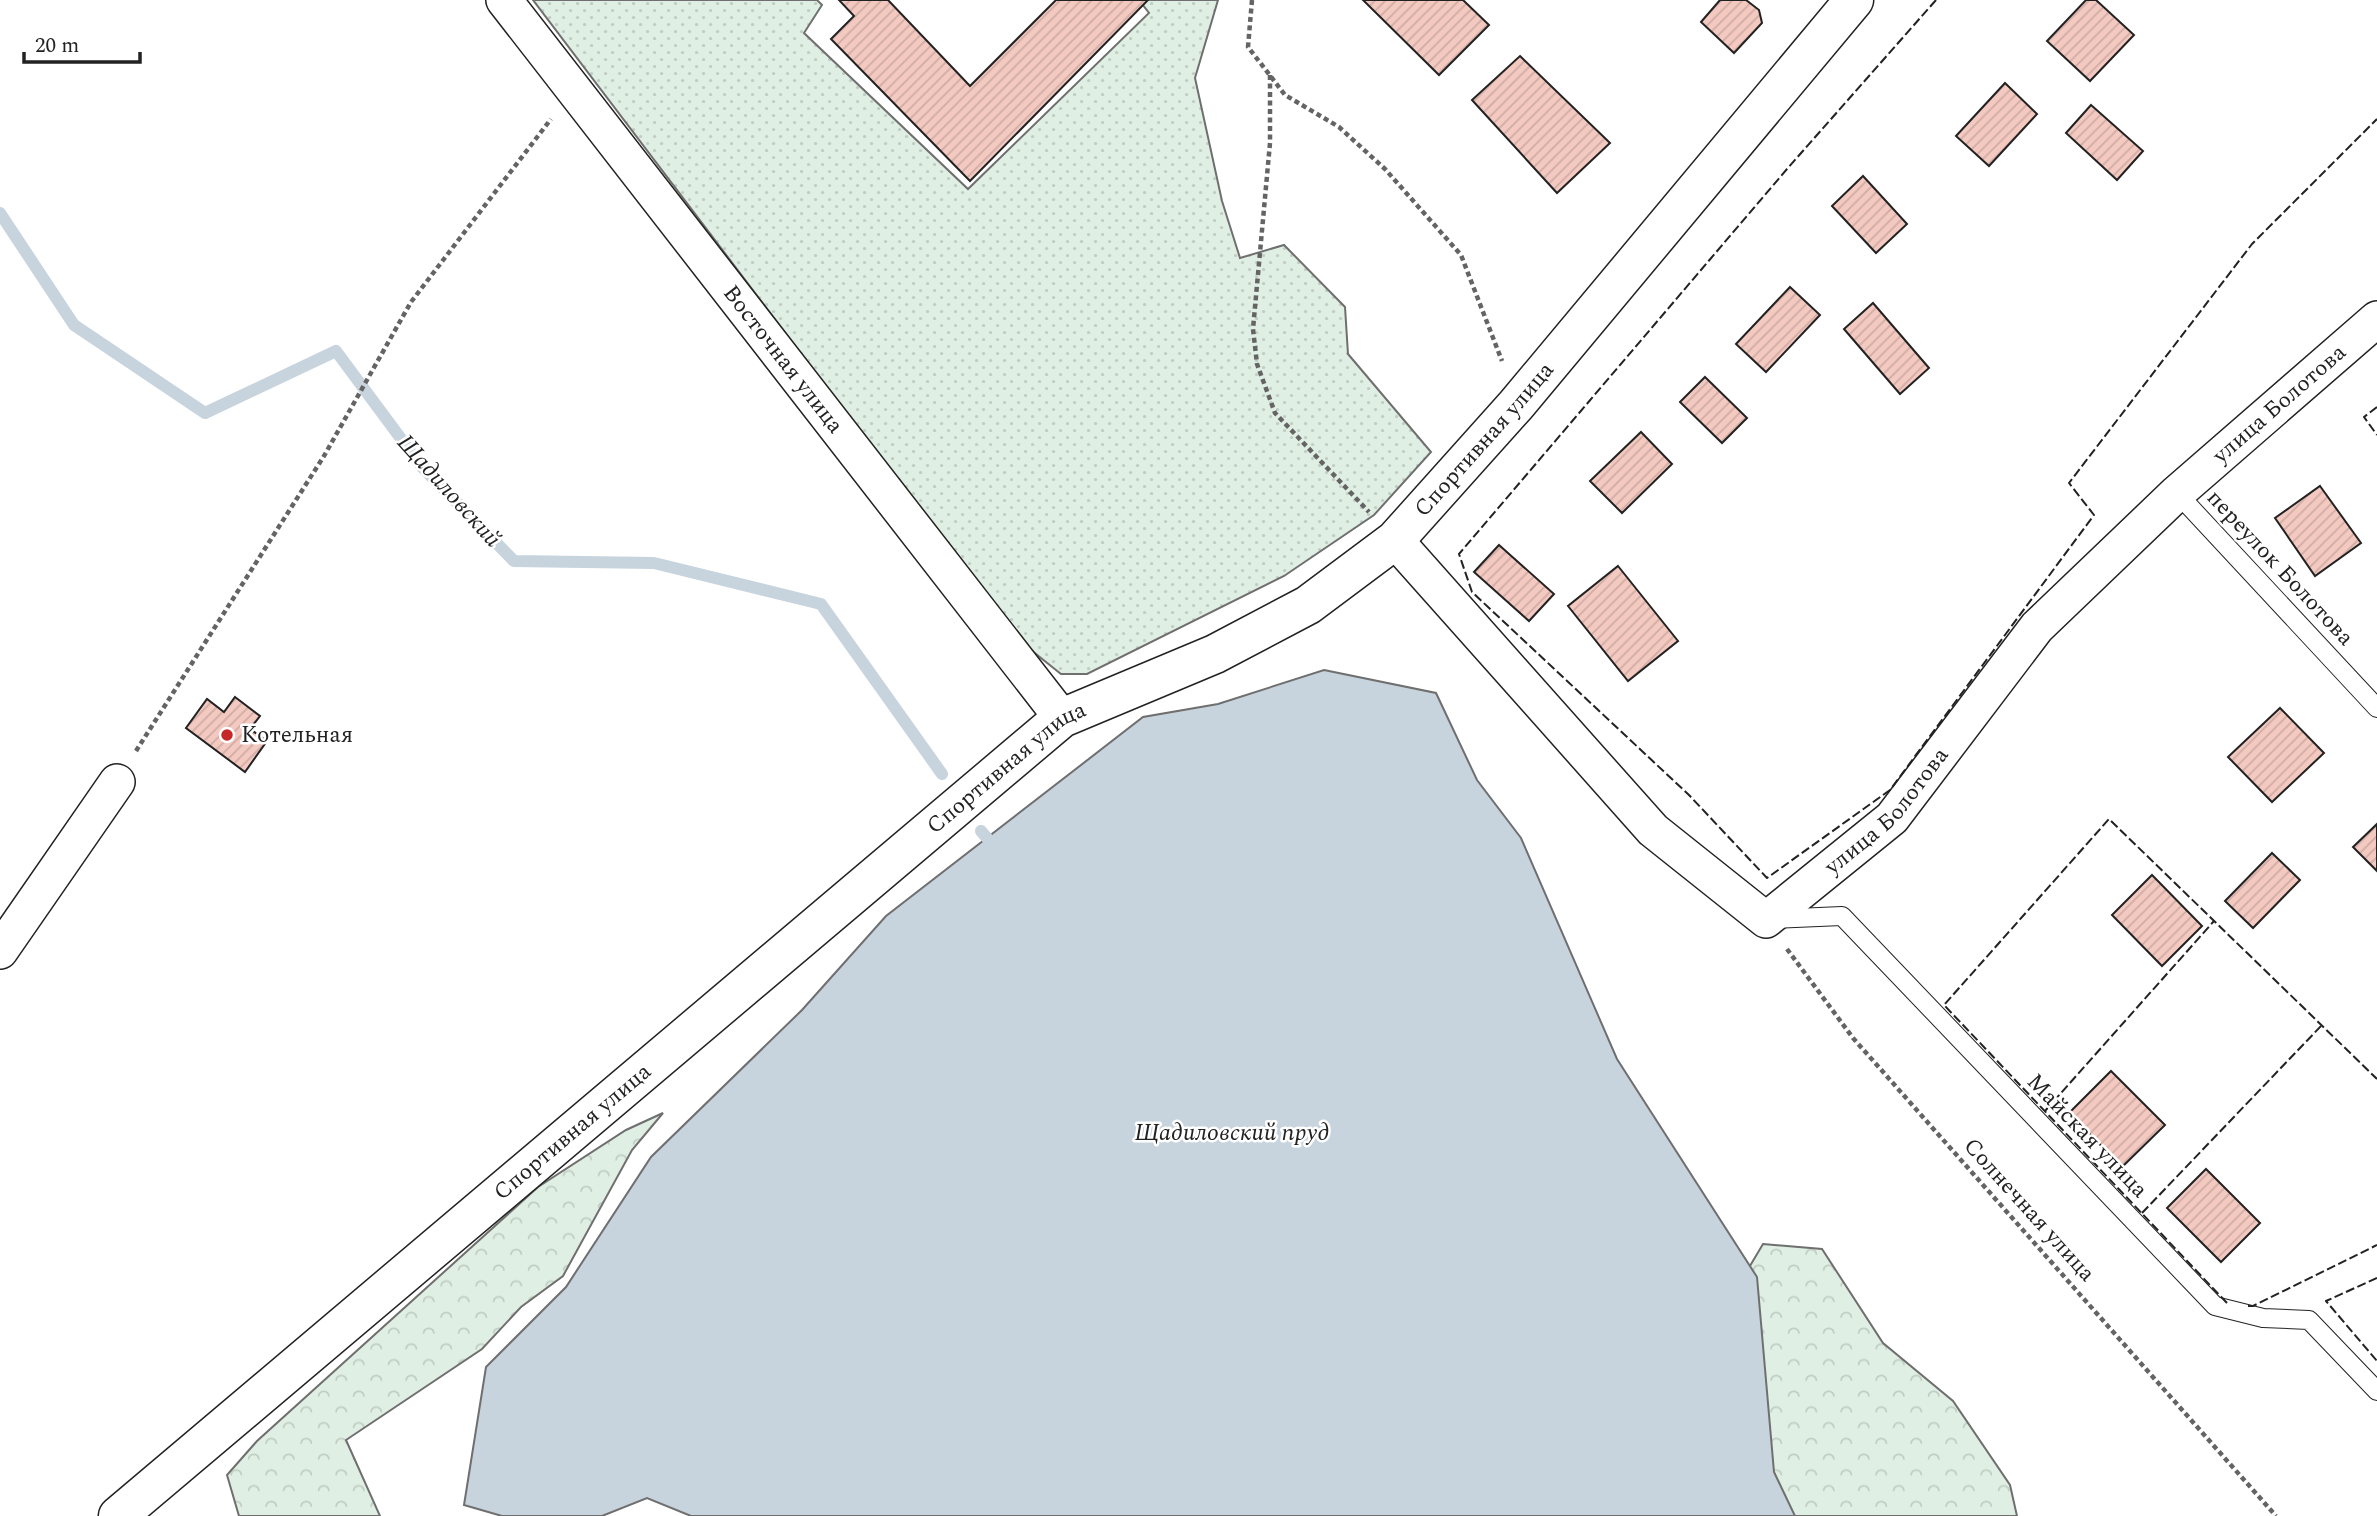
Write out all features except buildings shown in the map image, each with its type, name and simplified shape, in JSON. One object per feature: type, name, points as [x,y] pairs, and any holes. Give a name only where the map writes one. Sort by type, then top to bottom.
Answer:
[{"type":"street","name":"Восточная улица","points":[[503,0],[1062,718]]},
{"type":"street","name":"Спортивная улица","points":[[118,1516],[1062,718],[1214,654],[1297,611],[1395,540],[1516,405],[1841,4]]},
{"type":"street","name":"улица Болотова","points":[[1766,920],[1892,818],[2037,627],[2177,493],[2377,319]]},
{"type":"street","points":[[1395,540],[1653,830],[1766,920]]},
{"type":"street","points":[[0,951],[117,782]]},
{"type":"lane","name":"переулок Болотова","points":[[2177,493],[2377,708]]},
{"type":"lane","name":"Майская улица","points":[[1766,920],[1842,916],[2215,1306],[2263,1318],[2309,1320],[2377,1391]]},
{"type":"path","points":[[1252,0],[1248,47],[1285,95],[1339,127],[1385,169],[1461,255],[1496,343],[1516,405]]},
{"type":"path","points":[[1270,75],[1270,144],[1253,329],[1257,363],[1275,413],[1395,540]]},
{"type":"path","points":[[117,782],[324,456],[411,302],[572,91]]},
{"type":"path","name":"Солнечная улица","points":[[1766,920],[1853,1038],[2273,1515]]},
{"type":"green space","points":[[533,0],[817,0],[822,5],[804,33],[968,189],[1149,13],[1139,0],[1218,0],[1195,78],[1222,201],[1240,258],[1284,245],[1345,307],[1348,354],[1431,452],[1374,515],[1284,576],[1087,674],[1061,674],[1031,650],[846,413]]},
{"type":"green space","points":[[663,1113],[632,1150],[563,1276],[521,1307],[482,1349],[346,1440],[380,1516],[239,1516],[227,1475],[257,1441],[538,1187],[626,1130]]},
{"type":"green space","points":[[1763,1244],[1822,1249],[1883,1343],[1953,1401],[2010,1485],[2017,1516],[1717,1516],[1703,1345]]},
{"type":"water","name":"Щадиловский пруд","points":[[1324,670],[1436,693],[1477,780],[1521,838],[1617,1059],[1757,1277],[1774,1472],[1795,1516],[691,1516],[647,1498],[602,1516],[502,1516],[464,1505],[486,1367],[566,1287],[651,1157],[802,1010],[886,916],[1143,717],[1218,704]]},
{"type":"waterway","name":"Щадиловский","points":[[0,213],[74,325],[205,413],[336,351],[422,467],[514,561],[654,563],[821,604],[942,774]]},
{"type":"waterway","points":[[981,831],[987,838]]},
{"type":"fence","points":[[1936,0],[1787,169],[1459,554],[1472,592],[1689,795],[1767,878],[1890,790],[2094,515],[2069,483],[2252,244],[2377,119]]},
{"type":"fence","points":[[2377,407],[2364,417],[2377,435]]},
{"type":"fence","points":[[2227,1303],[1944,1005],[2109,819],[2377,1079]]},
{"type":"fence","points":[[2045,1111],[2214,921]]},
{"type":"fence","points":[[2142,1213],[2322,1025]]},
{"type":"fence","points":[[2248,1306],[2253,1306],[2377,1245]]},
{"type":"fence","points":[[2377,1278],[2326,1301],[2377,1361]]},
{"type":"place","name":"Котельная","points":[[227,735]]}]
